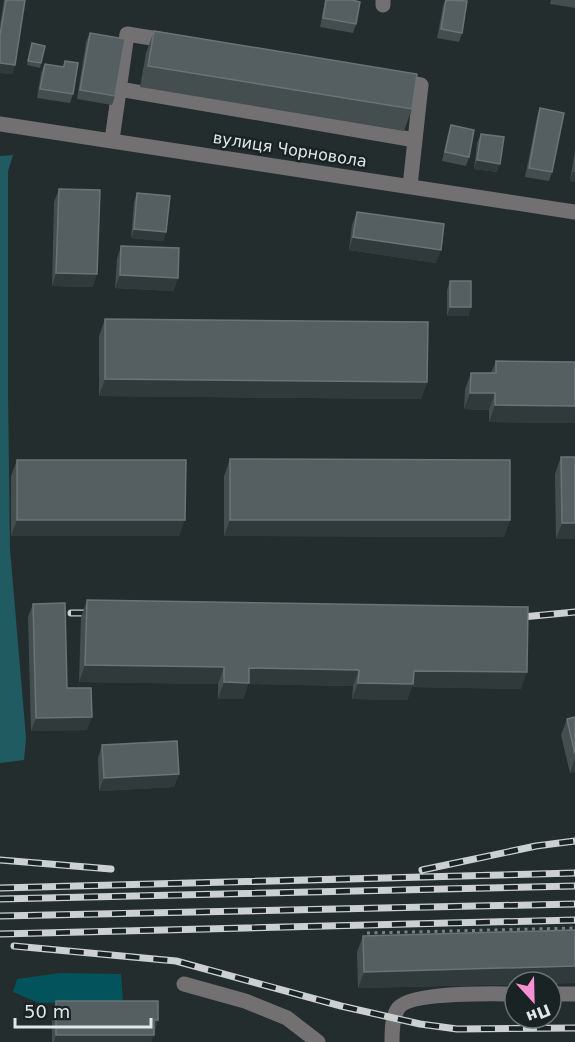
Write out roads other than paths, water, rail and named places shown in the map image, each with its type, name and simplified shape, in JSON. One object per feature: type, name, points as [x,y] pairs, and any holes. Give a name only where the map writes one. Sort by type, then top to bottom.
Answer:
[{"type":"street","points":[[112,140],[127,34],[186,44]]},
{"type":"street","points":[[386,79],[421,85],[410,186]]},
{"type":"street","points":[[119,89],[415,140]]},
{"type":"street","name":"вулиця Чорновола","points":[[0,124],[575,212]]},
{"type":"street","points":[[184,984],[245,1001],[287,1018],[318,1042]]},
{"type":"street","points":[[392,1042],[392,1027],[397,1008],[405,1002],[425,997],[503,994]]},
{"type":"railway","points":[[512,618],[575,612]]},
{"type":"railway","points":[[71,613],[98,613]]},
{"type":"railway","points":[[422,870],[536,846],[575,841]]},
{"type":"railway","points":[[0,860],[111,869]]},
{"type":"railway","points":[[0,888],[575,873]]},
{"type":"railway","points":[[0,899],[575,886]]},
{"type":"railway","points":[[0,916],[575,904]]},
{"type":"railway","points":[[0,934],[575,920]]},
{"type":"railway","points":[[14,946],[176,961],[341,1006],[420,1024],[457,1029],[575,1028]]}]
